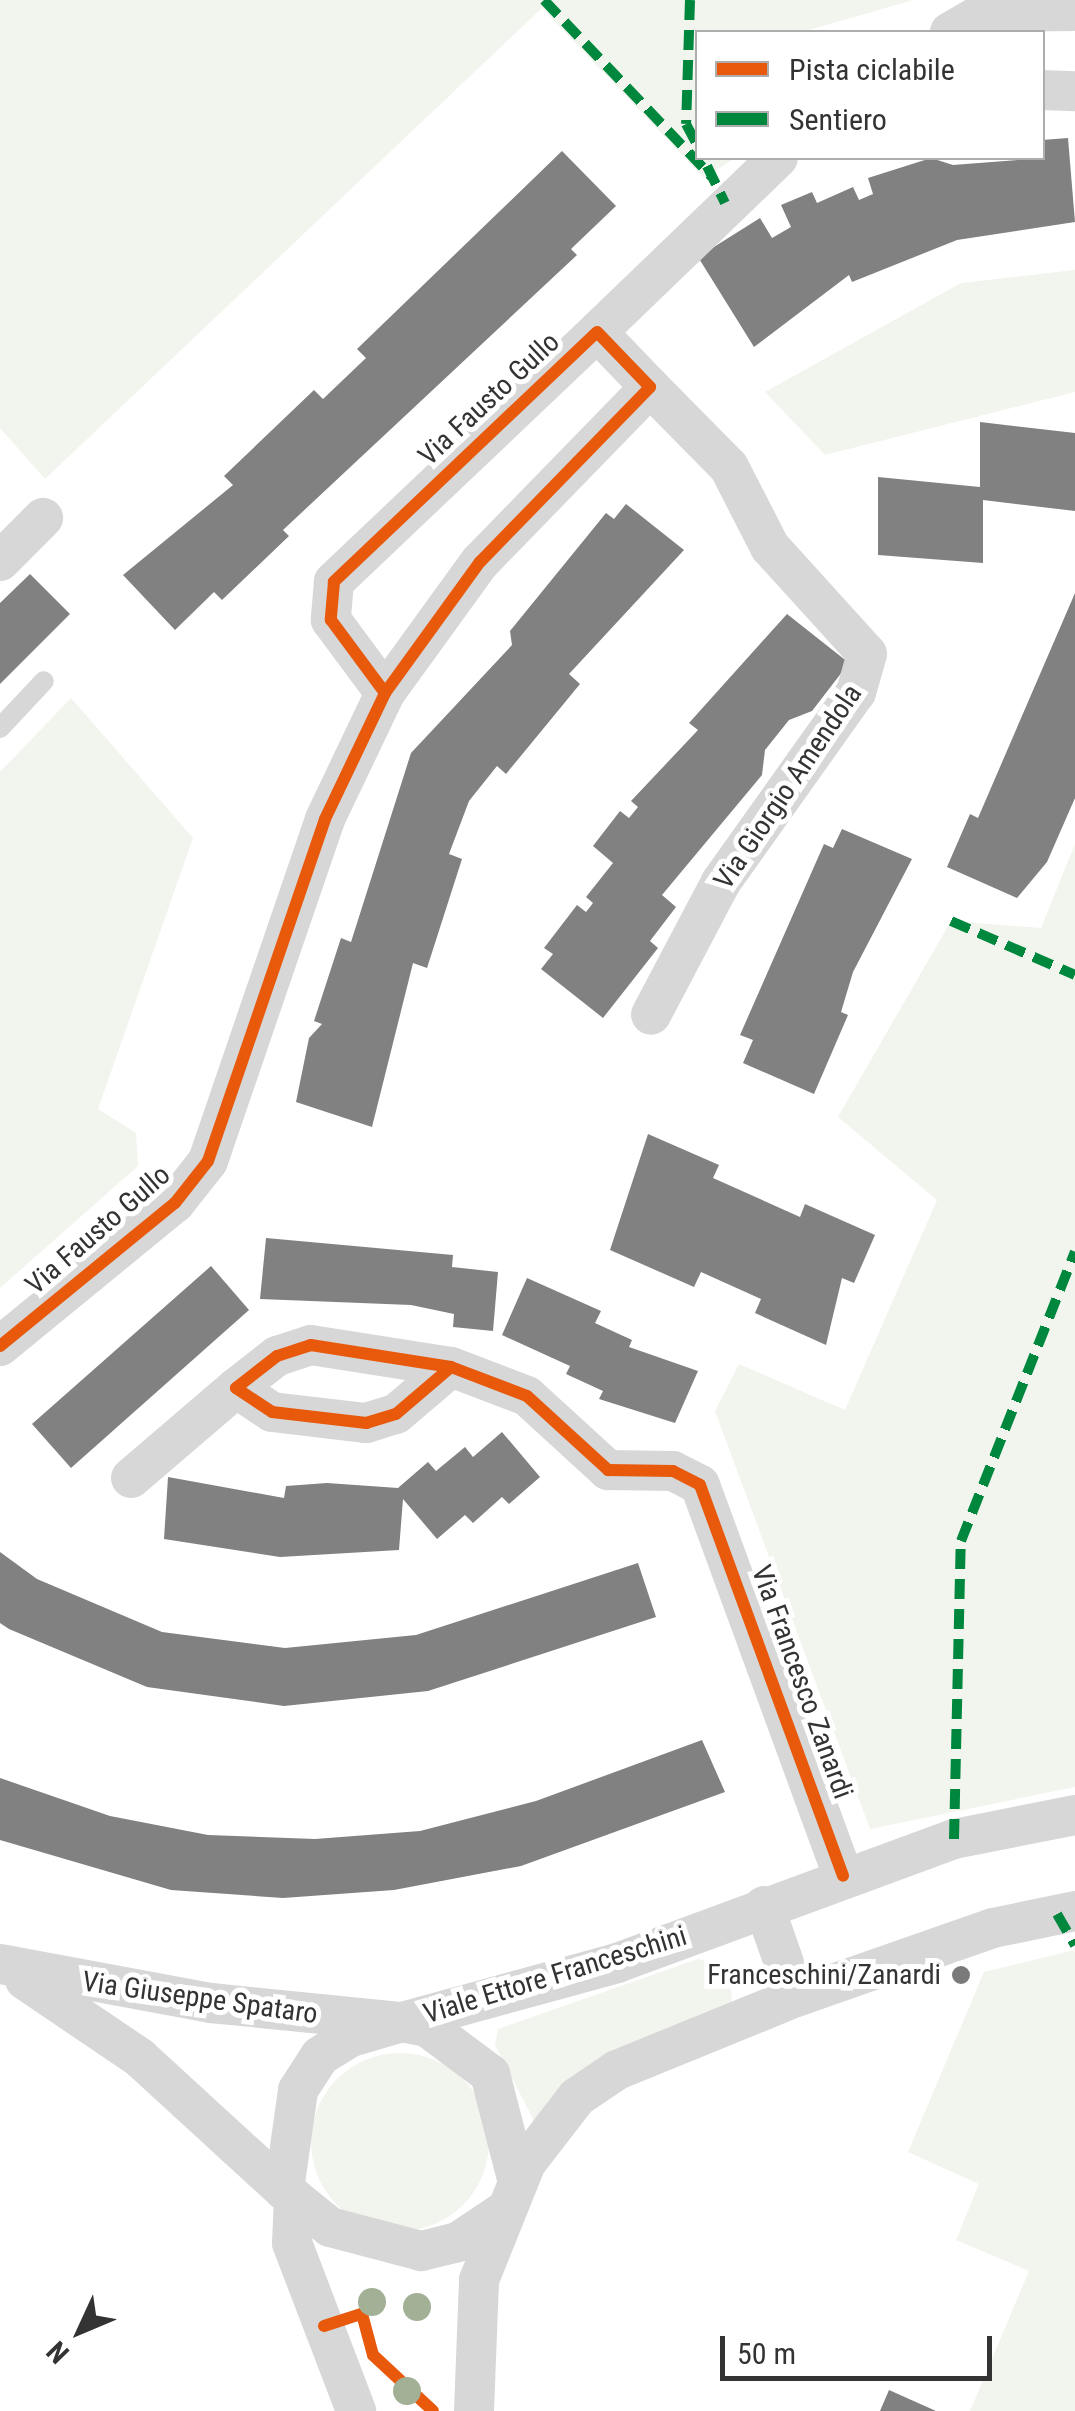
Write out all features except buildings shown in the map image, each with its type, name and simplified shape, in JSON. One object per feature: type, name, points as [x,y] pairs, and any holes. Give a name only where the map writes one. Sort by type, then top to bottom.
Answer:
[{"type":"street","points":[[953,30],[984,12],[1075,11]]},
{"type":"street","points":[[1045,90],[1075,91]]},
{"type":"street","points":[[597,332],[776,160]]},
{"type":"street","name":"Via Fausto Gullo","points":[[0,1346],[175,1202],[208,1161],[325,818],[385,693],[480,562],[650,387],[597,332],[334,582],[330,620],[385,693]]},
{"type":"street","name":"Via Giorgio Amendola","points":[[650,387],[729,467],[770,547],[868,654],[856,692],[721,882],[651,1015]]},
{"type":"street","points":[[0,561],[43,518]]},
{"type":"street","points":[[131,1478],[277,1356],[310,1345],[452,1367]]},
{"type":"street","points":[[236,1388],[272,1412],[366,1424],[396,1414],[452,1367]]},
{"type":"street","name":"Via Francesco Zanardi","points":[[452,1367],[527,1396],[598,1466],[687,1476],[712,1506],[843,1876]]},
{"type":"street","name":"Viale Ettore Franceschini","points":[[402,2022],[617,1963],[843,1876],[983,1831],[1075,1815]]},
{"type":"street","points":[[764,1906],[796,1997]]},
{"type":"street","points":[[289,2194],[356,2241],[410,2252],[458,2242],[511,2197],[588,2088],[796,1997],[993,1928],[1075,1911]]},
{"type":"street","name":"Via Giuseppe Spataro","points":[[0,1964],[130,1992],[402,2022]]},
{"type":"street","name":"Via Giuseppe Spataro","points":[[0,1964],[140,2058],[289,2194]]},
{"type":"street","points":[[356,2411],[292,2243],[288,2128],[307,2072],[351,2036],[402,2022],[451,2040],[490,2074],[511,2197],[472,2314],[474,2411]]},
{"type":"lane","points":[[0,728],[44,681]]},
{"type":"shaded area","points":[[0,0],[913,0],[809,30],[695,30],[695,160],[732,160],[704,178],[542,8],[45,479],[0,428]]},
{"type":"shaded area","points":[[1075,270],[1075,392],[825,455],[765,392],[961,283]]},
{"type":"shaded area","points":[[71,698],[193,838],[98,1109],[136,1133],[138,1166],[0,1288],[0,772]]},
{"type":"shaded area","points":[[1075,844],[1075,1787],[870,1829],[715,1411],[739,1364],[845,1410],[937,1200],[838,1117],[951,921],[1041,928]]},
{"type":"shaded area","points":[[1075,1950],[1075,2411],[970,2411],[1029,2271],[956,2240],[979,2184],[908,2152],[984,1972]]},
{"type":"shaded area","points":[[698,1959],[729,1967],[732,2002],[534,2121],[495,2045],[498,2029]]},
{"type":"shaded area","points":[[400,2053],[434,2060],[463,2079],[482,2108],[489,2142],[482,2176],[463,2205],[434,2224],[400,2231],[366,2224],[337,2205],[318,2176],[311,2142],[318,2108],[337,2079],[366,2060]]},
{"type":"marked path","points":[[544,0],[695,159]]},
{"type":"marked path","points":[[690,0],[686,124],[695,141]]},
{"type":"marked path","points":[[696,160],[712,177]]},
{"type":"marked path","points":[[707,166],[725,203]]},
{"type":"marked path","points":[[951,921],[1075,975]]},
{"type":"marked path","points":[[954,1839],[961,1541],[1075,1252]]},
{"type":"marked path","points":[[1057,1914],[1075,1945]]},
{"type":"cycle path","points":[[0,1346],[175,1203],[208,1161],[325,819],[385,693],[480,562],[650,387],[597,332],[334,582],[331,620],[385,693]]},
{"type":"cycle path","points":[[451,1367],[311,1345],[277,1356],[236,1388],[272,1412],[366,1423],[396,1414],[451,1367],[527,1396],[608,1470],[673,1471],[700,1485],[843,1876]]},
{"type":"cycle path","points":[[324,2326],[362,2314],[373,2355],[433,2411]]},
{"type":"place","name":"Franceschini/Zanardi","points":[[961,1975]]}]
